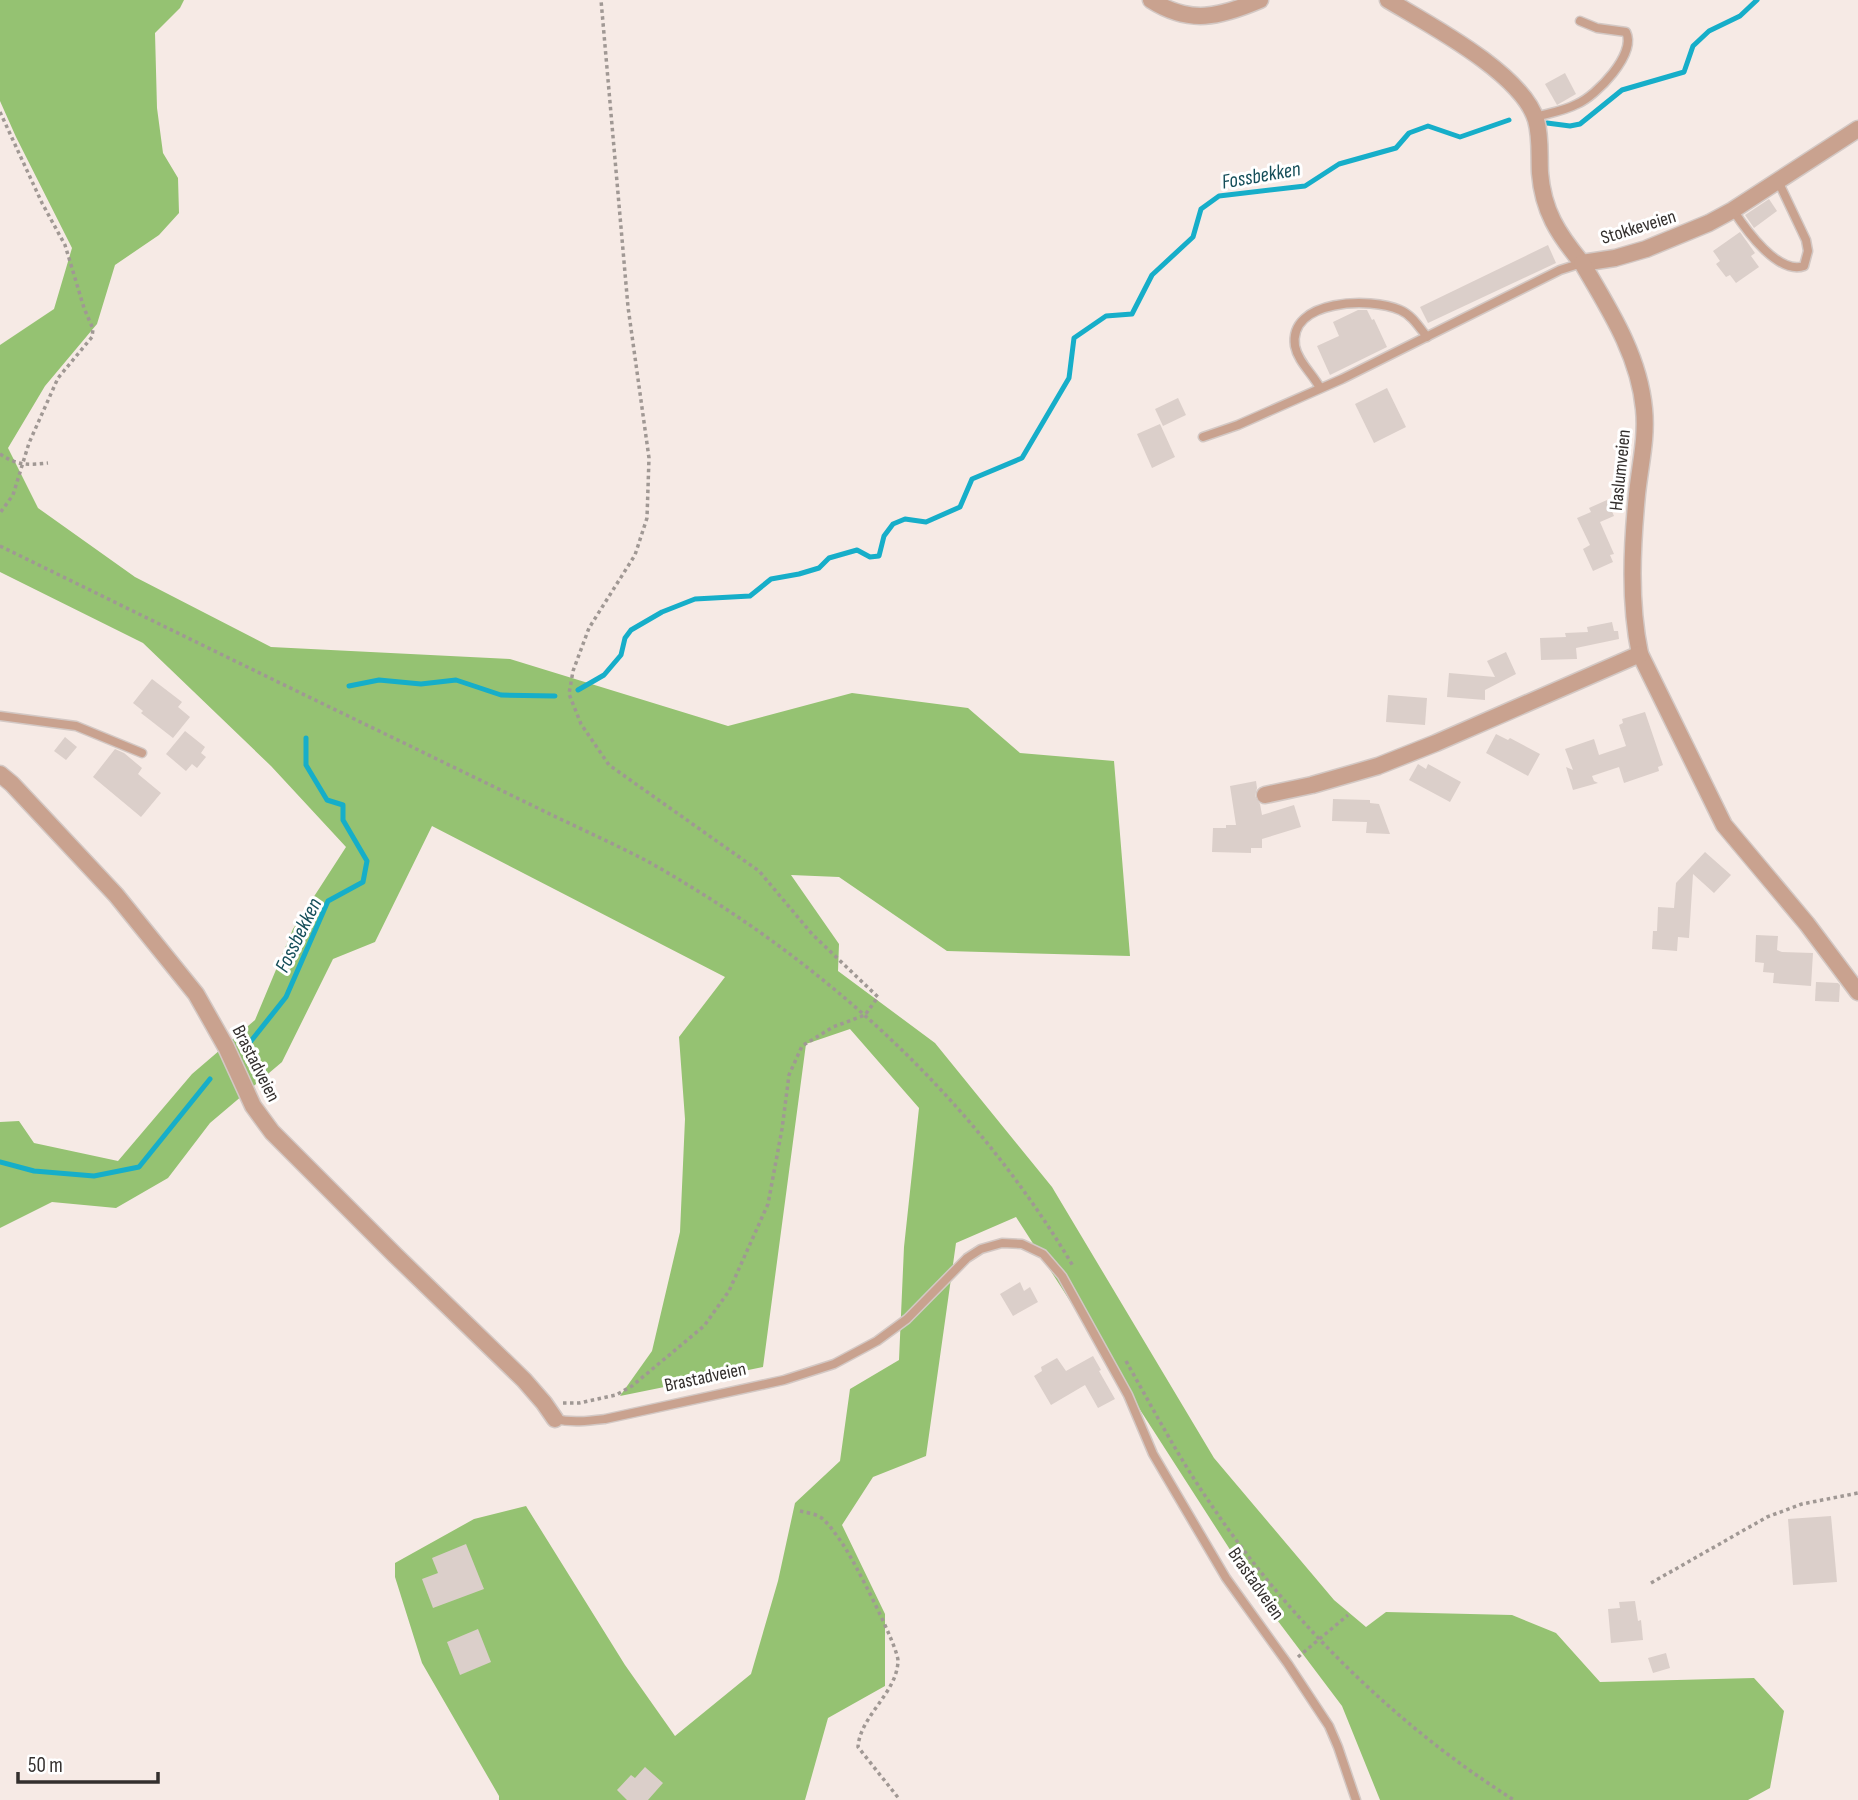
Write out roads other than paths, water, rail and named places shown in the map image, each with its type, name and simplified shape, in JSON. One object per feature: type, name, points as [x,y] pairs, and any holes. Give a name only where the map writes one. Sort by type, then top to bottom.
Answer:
[{"type":"street","points":[[1151,0],[1182,15],[1203,17],[1227,13],[1260,0]]},
{"type":"street","name":"Stokkeveien","points":[[1388,0],[1485,61],[1520,93],[1535,117],[1539,135],[1541,186],[1548,213],[1563,239],[1582,263],[1615,258],[1664,243],[1733,210],[1858,129]]},
{"type":"street","name":"Haslumveien","points":[[1582,263],[1629,349],[1639,380],[1644,410],[1646,439],[1635,513],[1633,584],[1636,637],[1640,654],[1724,825],[1807,924],[1858,992]]},
{"type":"street","points":[[1265,795],[1378,766],[1640,654]]},
{"type":"street","name":"Brastadveien","points":[[0,774],[116,895],[196,994],[226,1047],[253,1106],[272,1132],[505,1361],[544,1403],[555,1419]]},
{"type":"lane","points":[[1535,117],[1570,108],[1590,97],[1613,72],[1627,49],[1629,40],[1626,32],[1597,28],[1580,21]]},
{"type":"lane","points":[[1733,210],[1755,240],[1779,262],[1796,267],[1804,266],[1808,251],[1806,240],[1778,181]]},
{"type":"lane","points":[[1203,437],[1238,425],[1342,379],[1560,270],[1582,263]]},
{"type":"lane","points":[[1321,388],[1298,357],[1295,347],[1296,330],[1311,314],[1345,303],[1389,306],[1407,314],[1427,337]]},
{"type":"lane","points":[[0,716],[76,726],[142,753]]},
{"type":"lane","name":"Brastadveien","points":[[555,1419],[566,1422],[606,1419],[784,1380],[834,1364],[877,1341],[907,1319],[967,1258],[981,1249],[1002,1243],[1022,1244],[1043,1254],[1062,1276],[1128,1395],[1153,1454],[1226,1578],[1329,1726],[1356,1800]]},
{"type":"waterway","name":"Fossbekken","points":[[1547,123],[1570,126],[1580,124],[1622,90],[1684,72],[1693,46],[1709,31],[1740,16],[1757,0]]},
{"type":"waterway","name":"Fossbekken","points":[[578,690],[604,675],[621,655],[625,638],[631,630],[662,612],[695,599],[750,596],[771,579],[819,568],[829,558],[857,550],[870,557],[879,556],[884,536],[893,524],[905,519],[926,522],[960,507],[972,479],[1022,458],[1069,378],[1074,338],[1106,316],[1132,314],[1152,275],[1193,237],[1201,209],[1219,196],[1305,186],[1339,164],[1396,148],[1409,133],[1428,126],[1460,137],[1509,120]]},
{"type":"waterway","name":"Fossbekken","points":[[349,686],[379,680],[421,684],[456,680],[501,695],[555,696]]},
{"type":"waterway","name":"Fossbekken","points":[[247,1046],[286,997],[328,901],[363,882],[367,861],[343,820],[343,805],[327,800],[306,765],[306,738]]},
{"type":"waterway","name":"Fossbekken","points":[[0,1162],[34,1171],[94,1176],[139,1167],[210,1079]]}]
